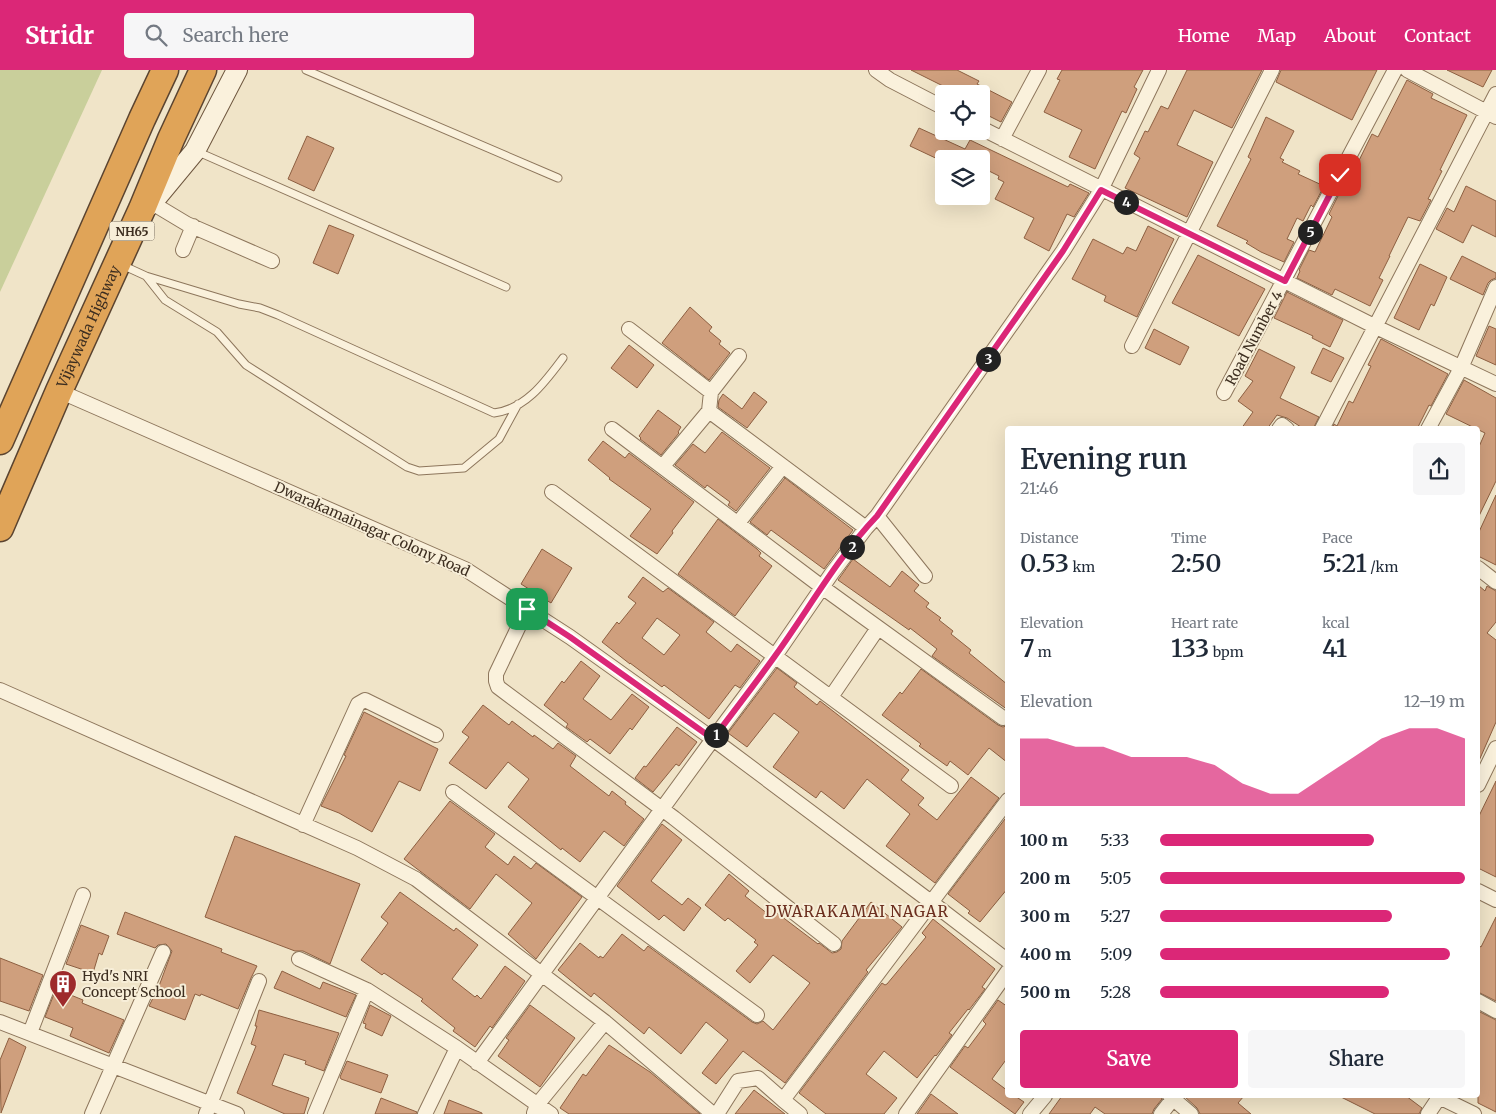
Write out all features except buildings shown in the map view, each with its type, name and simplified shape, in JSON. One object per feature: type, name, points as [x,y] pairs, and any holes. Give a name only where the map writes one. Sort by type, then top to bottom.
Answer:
[{"type":"highway","name":"NH65","points":[[0,441],[165,70]]},
{"type":"highway","name":"Vijaywada Highway","points":[[0,528],[117,263],[147,206],[171,139],[203,70]]},
{"type":"street","points":[[238,70],[195,151],[147,206],[272,261]]},
{"type":"street","points":[[876,70],[890,80],[935,103]]},
{"type":"street","points":[[1002,139],[1039,70]]},
{"type":"street","points":[[477,1063],[775,656],[822,587],[877,516],[1063,251],[1101,190],[1159,70]]},
{"type":"street","points":[[1132,346],[1272,70]]},
{"type":"street","name":"Road Number 4","points":[[1224,393],[1285,281],[1395,70]]},
{"type":"street","points":[[1407,70],[1491,114]]},
{"type":"street","points":[[1324,426],[1491,114],[1496,94]]},
{"type":"street","points":[[990,133],[1376,327],[1496,384]]},
{"type":"street","points":[[183,250],[193,226]]},
{"type":"street","points":[[1430,426],[1461,368],[1496,287]]},
{"type":"street","points":[[629,329],[711,392]]},
{"type":"street","points":[[663,466],[709,411],[711,392],[739,356]]},
{"type":"street","name":"Dwarakamainagar Colony Road","points":[[59,391],[465,569],[570,637],[713,739],[1005,959]]},
{"type":"street","points":[[709,411],[866,528]]},
{"type":"street","points":[[612,429],[822,587],[1003,718]]},
{"type":"street","points":[[738,523],[783,466]]},
{"type":"street","points":[[552,492],[951,786]]},
{"type":"street","points":[[877,516],[925,576]]},
{"type":"street","points":[[1480,570],[1496,582]]},
{"type":"street","points":[[527,609],[496,674],[498,686],[663,810],[834,944]]},
{"type":"street","points":[[831,697],[878,628]]},
{"type":"street","points":[[0,690],[357,848],[416,879],[605,1022],[715,1114],[738,1081],[758,1078],[800,1114]]},
{"type":"street","points":[[304,825],[361,701],[365,700],[436,735]]},
{"type":"street","points":[[1480,781],[1496,748]]},
{"type":"street","points":[[453,792],[756,1015]]},
{"type":"street","points":[[783,1100],[1005,804]]},
{"type":"street","points":[[1480,892],[1496,900]]},
{"type":"street","points":[[30,1034],[83,895]]},
{"type":"street","points":[[92,1114],[163,952]]},
{"type":"street","points":[[299,959],[367,990],[457,1048],[536,1110],[551,1114]]},
{"type":"street","points":[[906,1114],[1005,975]]},
{"type":"street","points":[[208,1109],[259,981]]},
{"type":"street","points":[[314,1114],[367,990]]},
{"type":"street","points":[[1480,1002],[1496,1011]]},
{"type":"street","points":[[536,1110],[605,1022]]},
{"type":"street","points":[[0,1024],[113,1065],[208,1109],[237,1114]]},
{"type":"street","points":[[424,1114],[457,1048]]},
{"type":"street","points":[[1030,1114],[1043,1098]]},
{"type":"street","points":[[1162,1114],[1172,1098]]},
{"type":"street","points":[[1174,1098],[1192,1114]]},
{"type":"street","points":[[1428,1114],[1438,1098]]},
{"type":"street","points":[[1441,1098],[1474,1114]]},
{"type":"lane","points":[[306,70],[558,178]]},
{"type":"lane","points":[[195,151],[506,287]]},
{"type":"lane","points":[[117,263],[146,276],[239,304],[260,308],[278,315],[494,412],[502,412],[529,399],[541,387],[562,358]]},
{"type":"lane","points":[[146,276],[165,300],[217,332],[246,365],[407,467],[419,470],[464,468],[499,439],[518,404]]},
{"type":"green space","points":[[0,70],[102,70],[0,292]]},
{"type":"place","name":"Hyd's NRI Concept School","points":[[63,1008]]},
{"type":"district","name":"DWARAKAMAI NAGAR","points":[[857,911]]},
{"type":"route","points":[[527,609],[570,637],[713,739],[775,656],[832,573],[877,516],[1063,251],[1101,190],[1285,281],[1340,175]]}]
